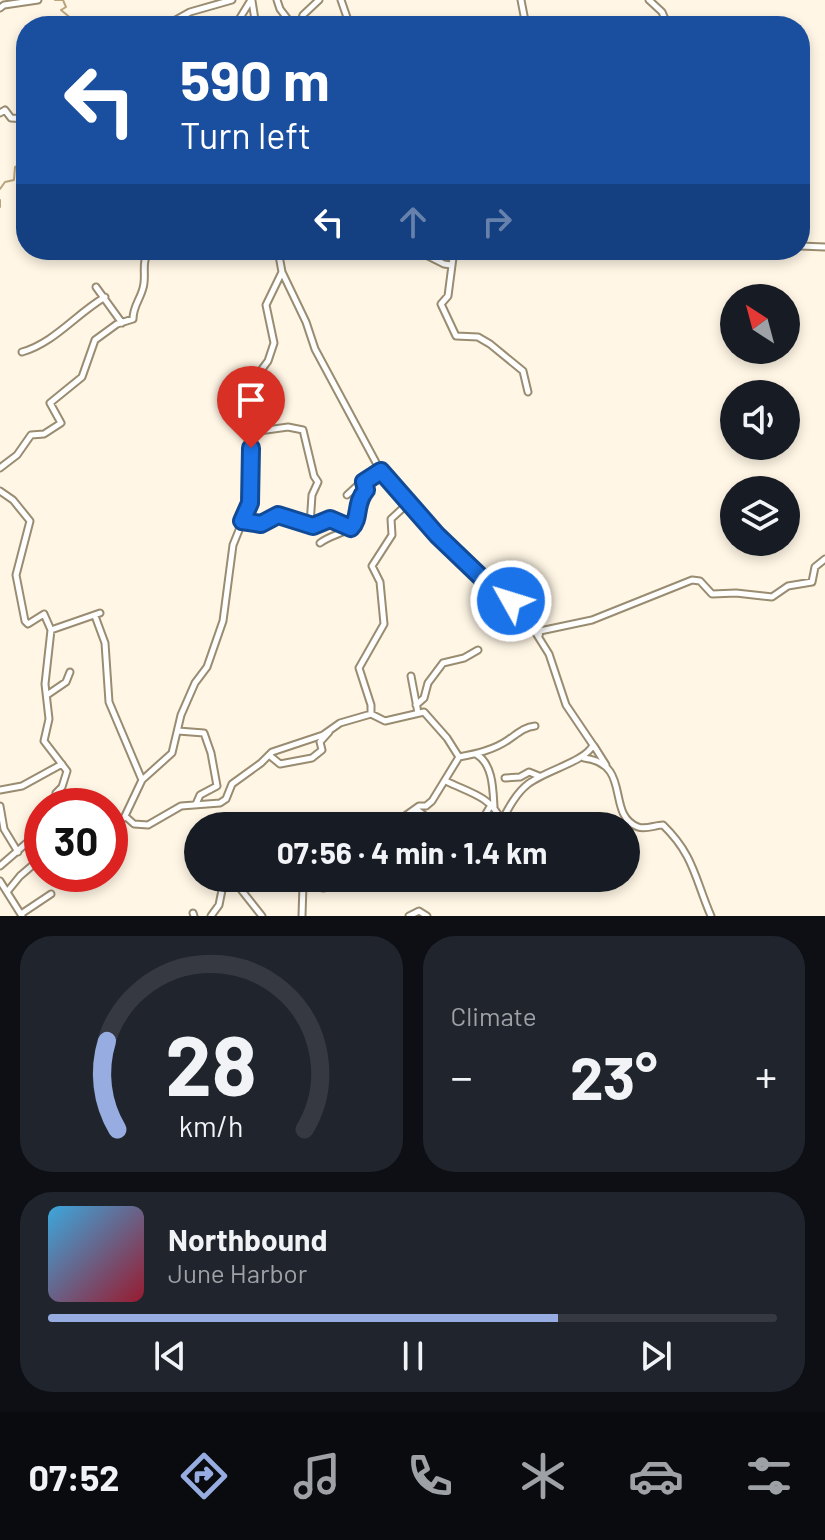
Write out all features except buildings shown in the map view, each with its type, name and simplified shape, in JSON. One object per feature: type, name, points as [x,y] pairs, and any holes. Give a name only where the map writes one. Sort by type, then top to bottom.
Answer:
[{"type":"street","points":[[0,8],[38,0]]},
{"type":"street","points":[[206,0],[208,8]]},
{"type":"street","points":[[183,16],[232,0]]},
{"type":"street","points":[[302,16],[319,0]]},
{"type":"street","points":[[649,0],[664,16]]},
{"type":"street","points":[[0,113],[5,110],[11,118],[16,118]]},
{"type":"street","points":[[0,468],[17,455],[31,435],[46,434],[61,423],[50,403],[82,377],[95,340],[133,319],[133,309],[144,286],[144,260]]},
{"type":"street","points":[[280,260],[315,349],[381,471],[423,521],[462,560],[518,607],[549,654],[566,705],[617,785],[621,813],[642,828],[659,824],[665,826],[685,850],[711,916]]},
{"type":"street","points":[[436,260],[451,265]]},
{"type":"street","points":[[452,260],[448,296],[441,304],[456,336],[478,337],[490,344],[523,371],[528,392]]},
{"type":"street","points":[[128,810],[142,780],[170,755],[183,710],[195,683],[207,667],[223,623],[233,545],[250,503],[250,385],[268,361],[274,343],[267,301],[282,272]]},
{"type":"street","points":[[96,287],[122,323]]},
{"type":"street","points":[[22,352],[43,344],[105,297]]},
{"type":"street","points":[[252,432],[288,427],[303,430],[318,482],[312,495],[310,525]]},
{"type":"street","points":[[347,495],[381,471]]},
{"type":"street","points":[[320,543],[332,535],[343,533],[356,523],[357,504],[366,490],[364,482]]},
{"type":"street","points":[[0,491],[13,500],[30,521],[16,575],[25,623],[44,614],[51,630],[46,657],[49,719],[44,741],[67,771],[61,788]]},
{"type":"street","points":[[371,714],[359,668],[383,627],[380,582],[372,566],[392,535],[391,519],[403,508],[407,499]]},
{"type":"street","points":[[242,521],[261,524],[281,515],[295,522],[317,526],[323,520],[330,519],[351,528]]},
{"type":"street","points":[[539,636],[544,628],[567,627],[592,620],[689,581],[700,581],[712,594],[772,597],[792,585],[812,582],[815,567],[825,559]]},
{"type":"street","points":[[51,630],[98,614],[105,643],[109,702],[142,780]]},
{"type":"street","points":[[416,705],[424,698],[428,681],[444,662],[465,658],[478,650]]},
{"type":"street","points":[[47,695],[66,682],[70,672]]},
{"type":"street","points":[[411,676],[418,713]]},
{"type":"street","points":[[128,819],[134,824],[148,825],[175,808],[224,801],[232,784],[268,755],[371,714],[385,721],[426,714],[459,757]]},
{"type":"street","points":[[412,812],[432,802],[459,757],[504,743],[514,734],[535,726]]},
{"type":"street","points":[[268,755],[280,764],[312,758],[322,750],[320,742],[329,730]]},
{"type":"street","points":[[178,731],[204,733],[212,754],[217,786],[200,795],[196,804]]},
{"type":"street","points":[[507,812],[520,791],[540,776],[582,758],[593,746]]},
{"type":"street","points":[[475,753],[485,762],[493,784],[492,806],[487,812]]},
{"type":"street","points":[[582,758],[593,759],[606,766]]},
{"type":"street","points":[[0,790],[20,787],[62,764]]},
{"type":"street","points":[[505,778],[520,777],[530,772],[540,776]]},
{"type":"street","points":[[446,781],[477,793],[495,812]]},
{"type":"street","points":[[484,799],[493,794]]},
{"type":"street","points":[[0,806],[4,829],[18,852]]},
{"type":"street","points":[[416,809],[420,812]]},
{"type":"street","points":[[0,866],[24,845]]},
{"type":"street","points":[[7,892],[24,873]]},
{"type":"street","points":[[0,881],[22,915],[51,894]]},
{"type":"street","points":[[211,916],[223,892]]},
{"type":"street","points":[[243,892],[262,916]]},
{"type":"street","points":[[302,916],[303,892]]},
{"type":"street","points":[[409,916],[419,911],[427,916]]},
{"type":"waterway","points":[[55,0],[63,0],[66,7],[61,10],[68,16]]},
{"type":"waterway","points":[[0,189],[5,182],[14,180],[16,166]]},
{"type":"waterway","points":[[0,200],[0,207]]},
{"type":"route","points":[[251,448],[250,506],[242,521],[261,524],[281,515],[313,526],[330,519],[351,528],[356,523],[357,504],[366,490],[364,482],[381,471],[419,517],[462,560],[511,601]]}]
